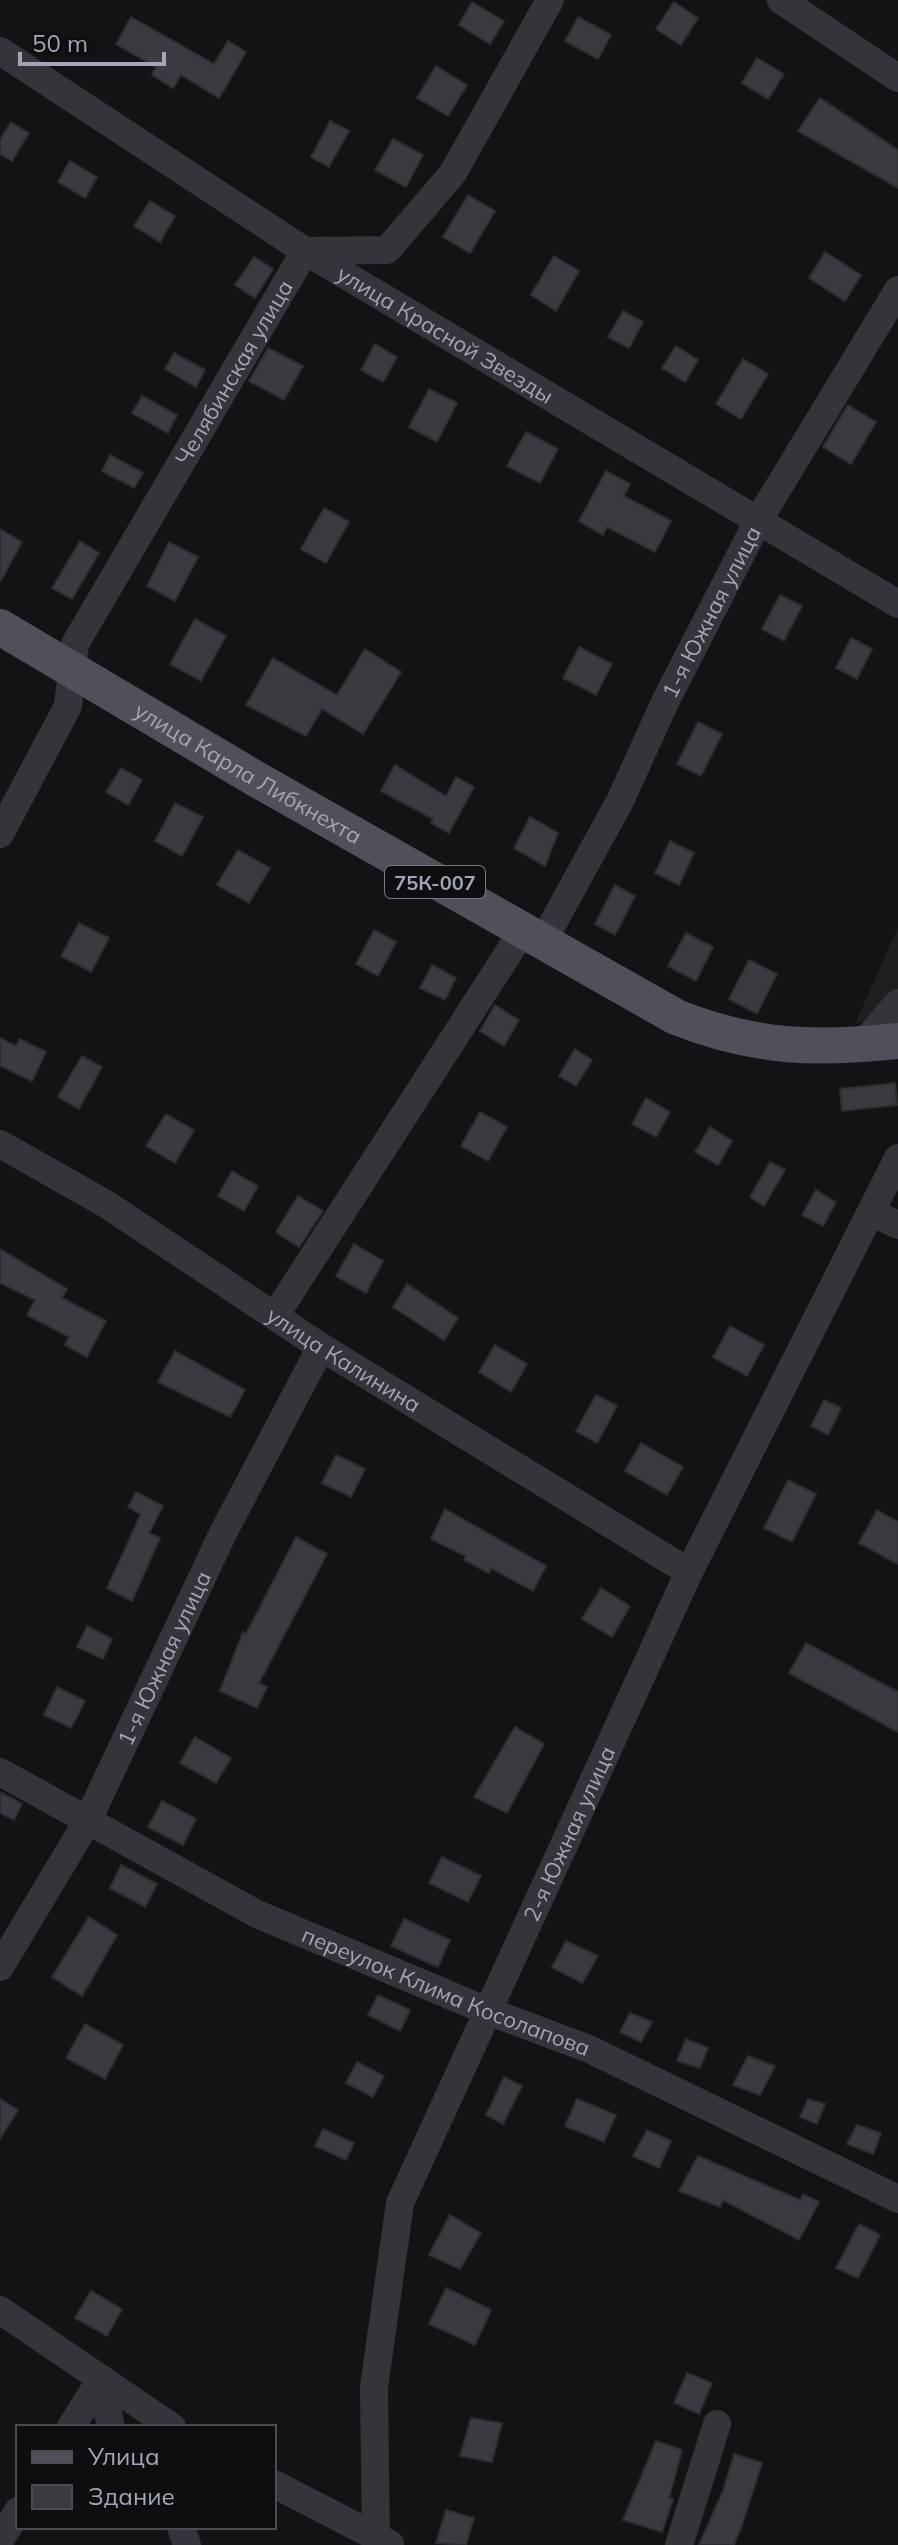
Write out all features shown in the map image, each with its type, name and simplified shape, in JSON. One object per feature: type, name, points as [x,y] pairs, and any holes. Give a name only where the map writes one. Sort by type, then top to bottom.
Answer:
[{"type":"main road","name":"улица Карла Либкнехта","points":[[0,627],[532,938],[676,1017],[717,1034],[795,1047],[898,1041]]},
{"type":"street","points":[[305,251],[387,250],[453,173],[550,0]]},
{"type":"street","points":[[781,0],[898,78]]},
{"type":"street","name":"улица Красной Звезды","points":[[0,51],[305,251],[898,604]]},
{"type":"street","name":"Челябинская улица","points":[[0,834],[68,706],[75,644],[305,251]]},
{"type":"street","name":"1-я Южная улица","points":[[275,1316],[532,938],[620,801],[666,700],[758,521],[898,290]]},
{"type":"street","points":[[862,1045],[898,1003]]},
{"type":"street","name":"улица Калинина","points":[[0,1144],[106,1204],[321,1347],[689,1572]]},
{"type":"street","name":"2-я Южная улица","points":[[382,2543],[374,2387],[400,2203],[485,2010],[689,1572],[886,1219],[898,1158]]},
{"type":"street","name":"1-я Южная улица","points":[[0,1967],[87,1822],[223,1533],[321,1347]]},
{"type":"street","name":"переулок Клима Косолапова","points":[[0,1772],[257,1914],[485,2010],[589,2049],[898,2199]]},
{"type":"street","points":[[0,2310],[169,2425]]},
{"type":"street","points":[[72,2425],[101,2379]]},
{"type":"street","points":[[101,2379],[111,2425]]},
{"type":"street","points":[[679,2545],[717,2424]]},
{"type":"street","points":[[276,2485],[382,2543]]},
{"type":"street","points":[[0,2540],[16,2514]]},
{"type":"shaded area","points":[[898,927],[898,1017],[856,1022]]},
{"type":"building","points":[[472,2],[504,21],[490,44],[459,25]]},
{"type":"building","points":[[674,2],[698,18],[681,45],[656,29]]},
{"type":"building","points":[[131,17],[214,64],[228,41],[246,52],[219,98],[181,75],[173,88],[152,75],[156,67],[116,44]]},
{"type":"building","points":[[578,17],[611,35],[598,59],[565,41]]},
{"type":"building","points":[[757,58],[784,74],[768,99],[742,83]]},
{"type":"building","points":[[436,66],[467,85],[448,116],[417,98]]},
{"type":"building","points":[[820,98],[898,150],[898,188],[798,131]]},
{"type":"building","points":[[330,121],[349,131],[329,167],[311,157]]},
{"type":"building","points":[[11,122],[29,133],[12,161],[0,154],[0,140]]},
{"type":"building","points":[[393,139],[423,155],[406,187],[375,170]]},
{"type":"building","points":[[70,161],[97,177],[85,198],[58,182]]},
{"type":"building","points":[[468,195],[495,211],[470,253],[443,237]]},
{"type":"building","points":[[150,201],[175,216],[160,242],[134,226]]},
{"type":"building","points":[[825,252],[861,275],[845,301],[809,278]]},
{"type":"building","points":[[554,256],[579,271],[556,311],[531,295]]},
{"type":"building","points":[[254,257],[273,269],[255,298],[235,285]]},
{"type":"building","points":[[623,311],[643,322],[629,348],[608,337]]},
{"type":"building","points":[[375,344],[397,357],[383,382],[361,370]]},
{"type":"building","points":[[676,346],[698,360],[685,382],[662,368]]},
{"type":"building","points":[[268,348],[303,366],[284,400],[249,381]]},
{"type":"building","points":[[174,353],[205,370],[196,387],[165,369]]},
{"type":"building","points":[[743,359],[768,374],[741,419],[716,404]]},
{"type":"building","points":[[429,389],[457,403],[437,442],[409,427]]},
{"type":"building","points":[[142,396],[177,415],[168,433],[132,413]]},
{"type":"building","points":[[848,405],[876,422],[851,464],[823,447]]},
{"type":"building","points":[[526,432],[558,449],[540,483],[507,466]]},
{"type":"building","points":[[110,455],[143,473],[134,488],[102,471]]},
{"type":"building","points":[[606,471],[630,484],[624,496],[671,521],[655,552],[607,527],[603,535],[579,521]]},
{"type":"building","points":[[324,508],[349,522],[326,563],[301,549]]},
{"type":"building","points":[[0,529],[22,542],[0,582]]},
{"type":"building","points":[[80,541],[99,553],[72,599],[52,588]]},
{"type":"building","points":[[169,542],[198,557],[175,601],[147,586]]},
{"type":"building","points":[[780,595],[802,606],[784,641],[762,629]]},
{"type":"building","points":[[195,619],[226,636],[201,681],[170,664]]},
{"type":"building","points":[[851,638],[872,649],[857,679],[836,668]]},
{"type":"building","points":[[579,647],[612,664],[596,695],[563,678]]},
{"type":"building","points":[[365,649],[401,672],[363,734],[322,709],[306,736],[246,705],[273,658],[337,695]]},
{"type":"building","points":[[698,722],[722,734],[701,776],[677,764]]},
{"type":"building","points":[[395,765],[446,796],[456,777],[474,787],[449,833],[431,823],[433,819],[381,791]]},
{"type":"building","points":[[121,768],[142,780],[128,805],[106,792]]},
{"type":"building","points":[[175,803],[203,817],[182,856],[155,841]]},
{"type":"building","points":[[530,817],[558,833],[545,866],[514,848]]},
{"type":"building","points":[[670,841],[694,853],[679,885],[655,873]]},
{"type":"building","points":[[238,850],[270,868],[249,903],[217,885]]},
{"type":"building","points":[[615,885],[635,896],[615,935],[595,924]]},
{"type":"building","points":[[79,923],[109,938],[91,972],[61,956]]},
{"type":"building","points":[[374,930],[396,942],[378,976],[356,964]]},
{"type":"building","points":[[686,933],[713,947],[696,981],[668,966]]},
{"type":"building","points":[[749,960],[777,974],[757,1014],[729,999]]},
{"type":"building","points":[[432,965],[456,978],[445,1000],[420,988]]},
{"type":"building","points":[[495,1005],[519,1020],[504,1046],[480,1031]]},
{"type":"building","points":[[0,1038],[16,1046],[20,1039],[46,1052],[32,1081],[0,1066]]},
{"type":"building","points":[[575,1049],[592,1060],[576,1086],[559,1076]]},
{"type":"building","points":[[82,1056],[102,1067],[79,1109],[58,1097]]},
{"type":"building","points":[[895,1083],[897,1105],[842,1111],[840,1089]]},
{"type":"building","points":[[646,1098],[670,1112],[656,1137],[632,1124]]},
{"type":"building","points":[[480,1112],[507,1127],[488,1161],[461,1146]]},
{"type":"building","points":[[166,1114],[194,1130],[175,1163],[146,1146]]},
{"type":"building","points":[[710,1127],[732,1141],[718,1165],[695,1152]]},
{"type":"building","points":[[770,1162],[785,1170],[764,1206],[750,1197]]},
{"type":"building","points":[[232,1171],[258,1186],[244,1211],[218,1196]]},
{"type":"building","points":[[816,1190],[836,1202],[823,1226],[802,1215]]},
{"type":"building","points":[[298,1196],[323,1211],[299,1247],[276,1232]]},
{"type":"building","points":[[354,1244],[383,1261],[366,1293],[336,1276]]},
{"type":"building","points":[[0,1249],[67,1289],[62,1298],[106,1321],[87,1357],[65,1345],[69,1337],[27,1315],[35,1300],[0,1283]]},
{"type":"building","points":[[407,1284],[458,1318],[444,1340],[393,1307]]},
{"type":"building","points":[[730,1326],[764,1345],[747,1376],[713,1357]]},
{"type":"building","points":[[495,1345],[527,1364],[511,1392],[479,1372]]},
{"type":"building","points":[[175,1351],[245,1390],[230,1417],[158,1382]]},
{"type":"building","points":[[596,1395],[617,1406],[597,1443],[576,1431]]},
{"type":"building","points":[[824,1400],[841,1408],[828,1435],[811,1426]]},
{"type":"building","points":[[641,1443],[683,1467],[667,1495],[625,1471]]},
{"type":"building","points":[[336,1455],[365,1469],[351,1497],[322,1483]]},
{"type":"building","points":[[788,1480],[816,1494],[792,1542],[764,1528]]},
{"type":"building","points":[[136,1492],[163,1506],[149,1533],[160,1538],[132,1601],[107,1588],[141,1514],[128,1507]]},
{"type":"building","points":[[445,1509],[546,1566],[533,1591],[491,1568],[489,1573],[464,1560],[466,1556],[431,1539]]},
{"type":"building","points":[[877,1510],[898,1522],[898,1564],[859,1543]]},
{"type":"building","points":[[296,1537],[327,1554],[259,1683],[267,1687],[257,1708],[220,1691],[243,1632],[246,1634]]},
{"type":"building","points":[[601,1588],[630,1606],[612,1637],[582,1619]]},
{"type":"building","points":[[87,1626],[112,1639],[103,1659],[77,1647]]},
{"type":"building","points":[[806,1643],[898,1692],[898,1732],[789,1673]]},
{"type":"building","points":[[57,1687],[85,1701],[71,1728],[44,1715]]},
{"type":"building","points":[[515,1727],[544,1744],[507,1813],[474,1797]]},
{"type":"building","points":[[195,1737],[231,1758],[216,1783],[180,1763]]},
{"type":"building","points":[[0,1792],[22,1804],[14,1820],[0,1813]]},
{"type":"building","points":[[162,1801],[196,1819],[183,1845],[148,1827]]},
{"type":"building","points":[[442,1857],[481,1876],[468,1902],[429,1883]]},
{"type":"building","points":[[121,1865],[157,1884],[145,1907],[110,1888]]},
{"type":"building","points":[[89,1917],[117,1935],[82,1996],[52,1977]]},
{"type":"building","points":[[404,1919],[450,1940],[438,1967],[391,1946]]},
{"type":"building","points":[[566,1941],[598,1956],[582,1983],[552,1967]]},
{"type":"building","points":[[378,1995],[410,2010],[400,2031],[368,2015]]},
{"type":"building","points":[[630,2013],[652,2022],[641,2042],[620,2032]]},
{"type":"building","points":[[85,2024],[123,2045],[105,2079],[66,2058]]},
{"type":"building","points":[[686,2039],[708,2048],[700,2068],[677,2061]]},
{"type":"building","points":[[748,2056],[775,2066],[760,2095],[733,2085]]},
{"type":"building","points":[[357,2062],[384,2076],[373,2097],[346,2083]]},
{"type":"building","points":[[504,2077],[522,2086],[503,2124],[486,2115]]},
{"type":"building","points":[[0,2099],[18,2110],[0,2139]]},
{"type":"building","points":[[577,2099],[616,2115],[604,2142],[565,2126]]},
{"type":"building","points":[[808,2099],[825,2104],[817,2124],[800,2117]]},
{"type":"building","points":[[857,2125],[881,2133],[873,2154],[847,2144]]},
{"type":"building","points":[[323,2129],[354,2143],[346,2160],[315,2146]]},
{"type":"building","points":[[647,2130],[671,2141],[659,2168],[633,2156]]},
{"type":"building","points":[[698,2156],[800,2200],[803,2194],[819,2202],[799,2240],[723,2200],[720,2207],[679,2191]]},
{"type":"building","points":[[450,2215],[481,2233],[460,2269],[429,2255]]},
{"type":"building","points":[[859,2224],[880,2235],[858,2278],[836,2268]]},
{"type":"building","points":[[446,2288],[491,2310],[475,2345],[429,2324]]},
{"type":"building","points":[[91,2291],[122,2309],[107,2336],[75,2318]]},
{"type":"building","points":[[687,2373],[712,2383],[699,2414],[674,2403]]},
{"type":"building","points":[[471,2418],[502,2423],[492,2462],[460,2456]]},
{"type":"building","points":[[656,2441],[682,2450],[669,2498],[673,2499],[662,2532],[623,2520]]},
{"type":"building","points":[[734,2454],[762,2463],[742,2525],[734,2545],[699,2545],[723,2491]]},
{"type":"building","points":[[446,2510],[474,2518],[466,2545],[436,2543]]}]
